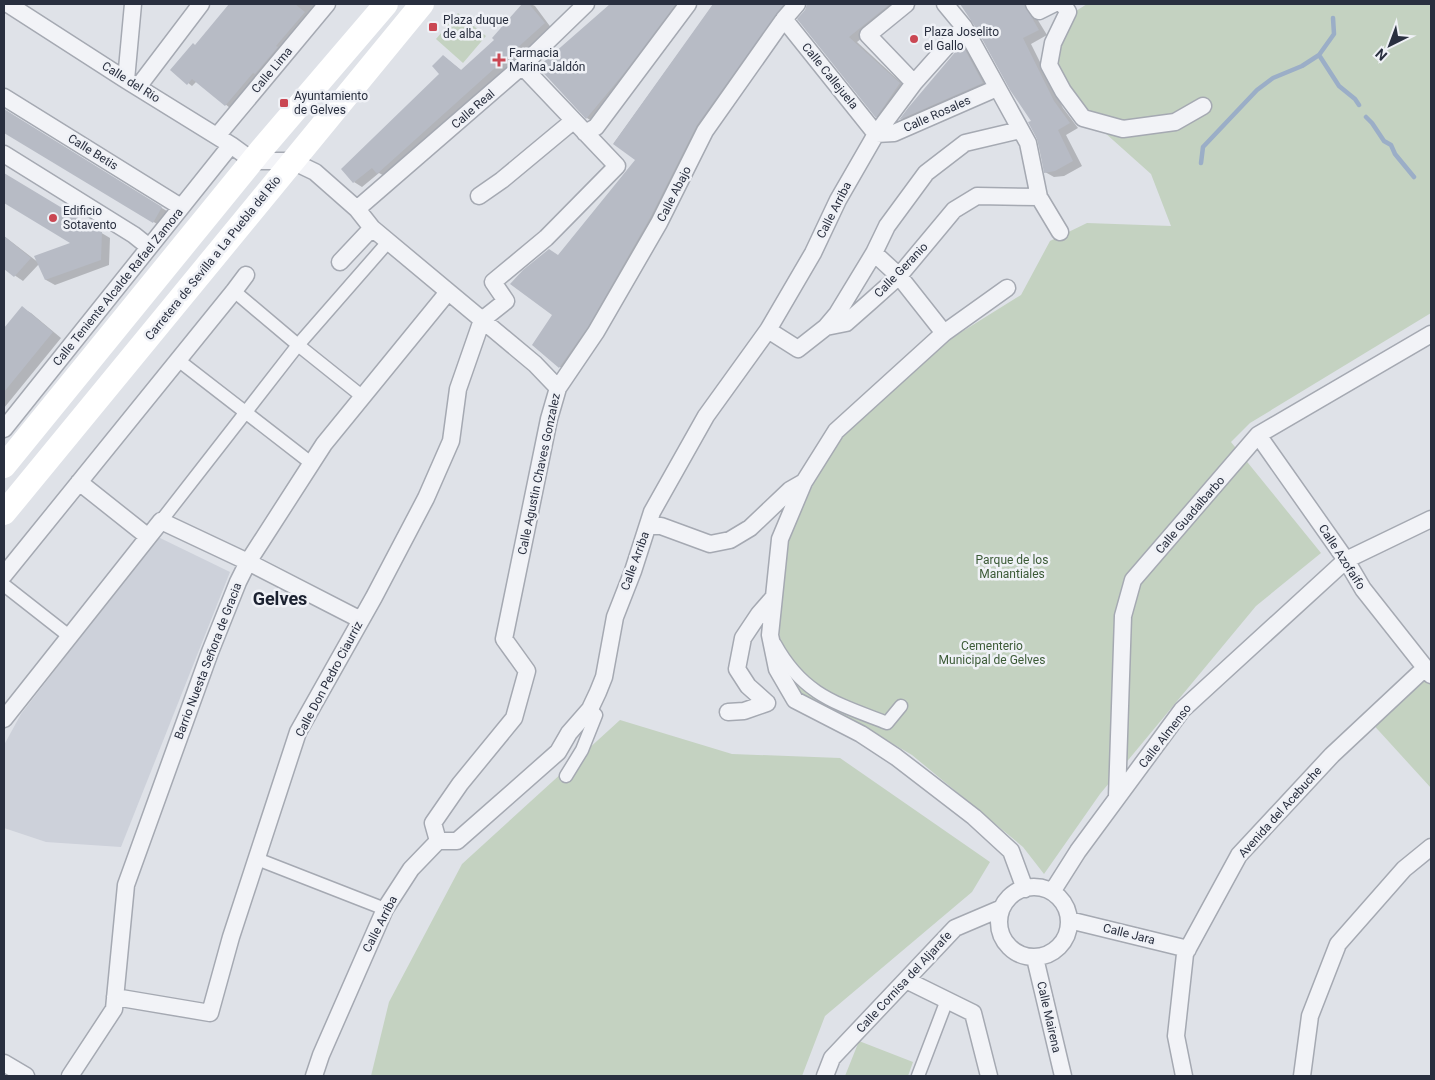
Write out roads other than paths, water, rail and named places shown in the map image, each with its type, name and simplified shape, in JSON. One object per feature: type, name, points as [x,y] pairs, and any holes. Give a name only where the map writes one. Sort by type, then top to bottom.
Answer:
[{"type":"main road","points":[[4,466],[253,161],[386,4]]},
{"type":"main road","name":"Carretera de Sevilla a La Puebla del Río","points":[[4,513],[422,4]]},
{"type":"street","name":"Calle del Rio","points":[[8,4],[217,136],[253,161]]},
{"type":"street","points":[[132,84],[133,4]]},
{"type":"street","points":[[132,84],[201,4]]},
{"type":"street","name":"Calle Lima","points":[[217,136],[327,4]]},
{"type":"street","name":"Calle Real","points":[[357,209],[522,66],[586,4]]},
{"type":"street","points":[[584,134],[596,127],[688,4]]},
{"type":"street","name":"Calle Abajo","points":[[558,388],[596,332],[659,223],[705,130],[796,4]]},
{"type":"street","points":[[906,4],[868,35],[914,83]]},
{"type":"street","points":[[944,4],[964,27],[1028,143],[1039,197],[1065,230]]},
{"type":"street","points":[[1034,4],[1040,11],[1052,4]]},
{"type":"street","points":[[1062,4],[1068,12],[1053,43],[1049,65],[1063,91],[1083,118],[1123,129],[1175,122],[1203,106]]},
{"type":"street","name":"Calle Callejuela","points":[[784,19],[876,134]]},
{"type":"street","name":"Calle Arriba","points":[[314,1076],[321,1054],[385,908],[411,869],[438,841],[457,841],[558,752],[569,733],[590,709],[604,677],[615,617],[633,571],[652,512],[706,416],[768,330],[813,253],[838,200],[876,134],[914,83],[964,27]]},
{"type":"street","points":[[482,320],[506,301],[493,282],[546,238],[617,166],[584,134],[522,66]]},
{"type":"street","name":"Calle Rosales","points":[[876,134],[894,133],[997,88]]},
{"type":"street","name":"Calle Betis","points":[[4,97],[181,207]]},
{"type":"street","points":[[479,196],[502,180],[573,121]]},
{"type":"street","points":[[826,327],[837,314],[874,253],[887,226],[926,173],[965,143],[1020,130]]},
{"type":"street","name":"Calle Teniente Alcalde Rafael Zamora","points":[[4,429],[231,145]]},
{"type":"street","points":[[4,154],[134,235],[149,247]]},
{"type":"street","points":[[253,161],[292,161]]},
{"type":"street","name":"Calle Agustin Chaves Gonzalez","points":[[292,161],[315,172],[357,209],[372,228],[535,364],[558,388],[549,419],[504,639],[526,671],[514,718],[460,784],[432,824],[438,841]]},
{"type":"street","name":"Calle Geranio","points":[[768,330],[798,349],[826,327],[846,323],[899,276],[954,210],[977,196],[1039,197]]},
{"type":"street","points":[[340,262],[372,228]]},
{"type":"street","points":[[4,717],[298,346],[388,242]]},
{"type":"street","points":[[874,253],[899,276],[944,333]]},
{"type":"street","points":[[4,575],[246,275]]},
{"type":"street","points":[[1007,288],[944,333],[836,432],[804,482],[780,539],[770,635],[777,669],[795,700],[861,734],[896,757],[974,817],[1011,851],[1025,889]]},
{"type":"street","points":[[234,291],[298,346],[363,397]]},
{"type":"street","name":"Barrio Nuesta Señora de Gracia","points":[[70,1076],[114,1009],[126,885],[210,652],[238,582],[248,562],[310,463],[448,292]]},
{"type":"street","name":"Calle Don Pedro Ciaurriz","points":[[115,997],[210,1013],[231,937],[298,732],[361,620],[426,498],[451,440],[458,389],[482,320]]},
{"type":"street","name":"Calle Guadalbarbo","points":[[1117,797],[1123,616],[1133,580],[1258,435],[1431,334]]},
{"type":"street","points":[[178,360],[310,463]]},
{"type":"street","name":"Calle Azofaifo","points":[[1258,435],[1346,560],[1363,590],[1428,671]]},
{"type":"street","points":[[79,482],[147,536]]},
{"type":"street","points":[[648,526],[661,526],[710,544],[730,540],[750,528],[790,490],[804,482]]},
{"type":"street","name":"Calle Almenso","points":[[1052,892],[1078,851],[1182,710],[1346,560],[1431,518]]},
{"type":"street","points":[[161,521],[248,562],[361,620]]},
{"type":"street","points":[[4,585],[69,636]]},
{"type":"street","points":[[728,712],[744,711],[767,703],[748,686],[737,669],[744,638],[759,614],[773,598]]},
{"type":"street","points":[[770,635],[782,656],[800,680],[824,697],[887,723],[901,706]]},
{"type":"street","name":"Avenida del Acebuche","points":[[1184,1076],[1176,1036],[1185,954],[1239,855],[1332,756],[1428,671]]},
{"type":"street","points":[[566,776],[582,750],[596,715],[590,709]]},
{"type":"street","points":[[1302,1076],[1310,1016],[1338,944],[1404,870],[1431,848]]},
{"type":"street","points":[[256,859],[385,908]]},
{"type":"street","points":[[1029,887],[1041,888],[1052,892],[1061,899],[1067,909],[1069,920],[1068,931],[1060,946],[1046,956],[1035,958],[1024,956],[1013,950],[1005,942],[1000,931],[999,920],[1002,908],[1008,898],[1018,891],[1029,887]]},
{"type":"street","name":"Calle Cornisa del Aljarafe","points":[[825,1076],[832,1058],[955,928],[1002,908]]},
{"type":"street","name":"Calle Jara","points":[[1069,920],[1188,948]]},
{"type":"street","name":"Calle Mairena","points":[[1035,958],[1063,1076]]},
{"type":"street","points":[[906,980],[973,1013],[989,1076]]},
{"type":"street","points":[[918,1076],[948,1000]]},
{"type":"street","points":[[4,1063],[26,1076]]},
{"type":"waterway","points":[[1201,163],[1203,147],[1257,90],[1273,78],[1302,66],[1319,55],[1334,34],[1333,18]]},
{"type":"waterway","points":[[1319,55],[1339,86],[1355,99],[1359,105]]},
{"type":"waterway","points":[[1366,117],[1384,141],[1391,145],[1395,154],[1414,177]]},
{"type":"place","name":"Plaza duque de alba","points":[[433,27]]},
{"type":"place","name":"Plaza Joselito el Gallo","points":[[914,39]]},
{"type":"place","name":"Farmacia Marina Jaldón","points":[[499,60]]},
{"type":"place","name":"Ayuntamiento de Gelves","points":[[284,103]]},
{"type":"place","name":"Edificio Sotavento","points":[[53,218]]},
{"type":"district","name":"Gelves","points":[[280,599]]},
{"type":"park label","name":"Parque de los Manantiales","points":[[1012,567]]},
{"type":"park label","name":"Cementerio Municipal de Gelves","points":[[992,653]]}]
